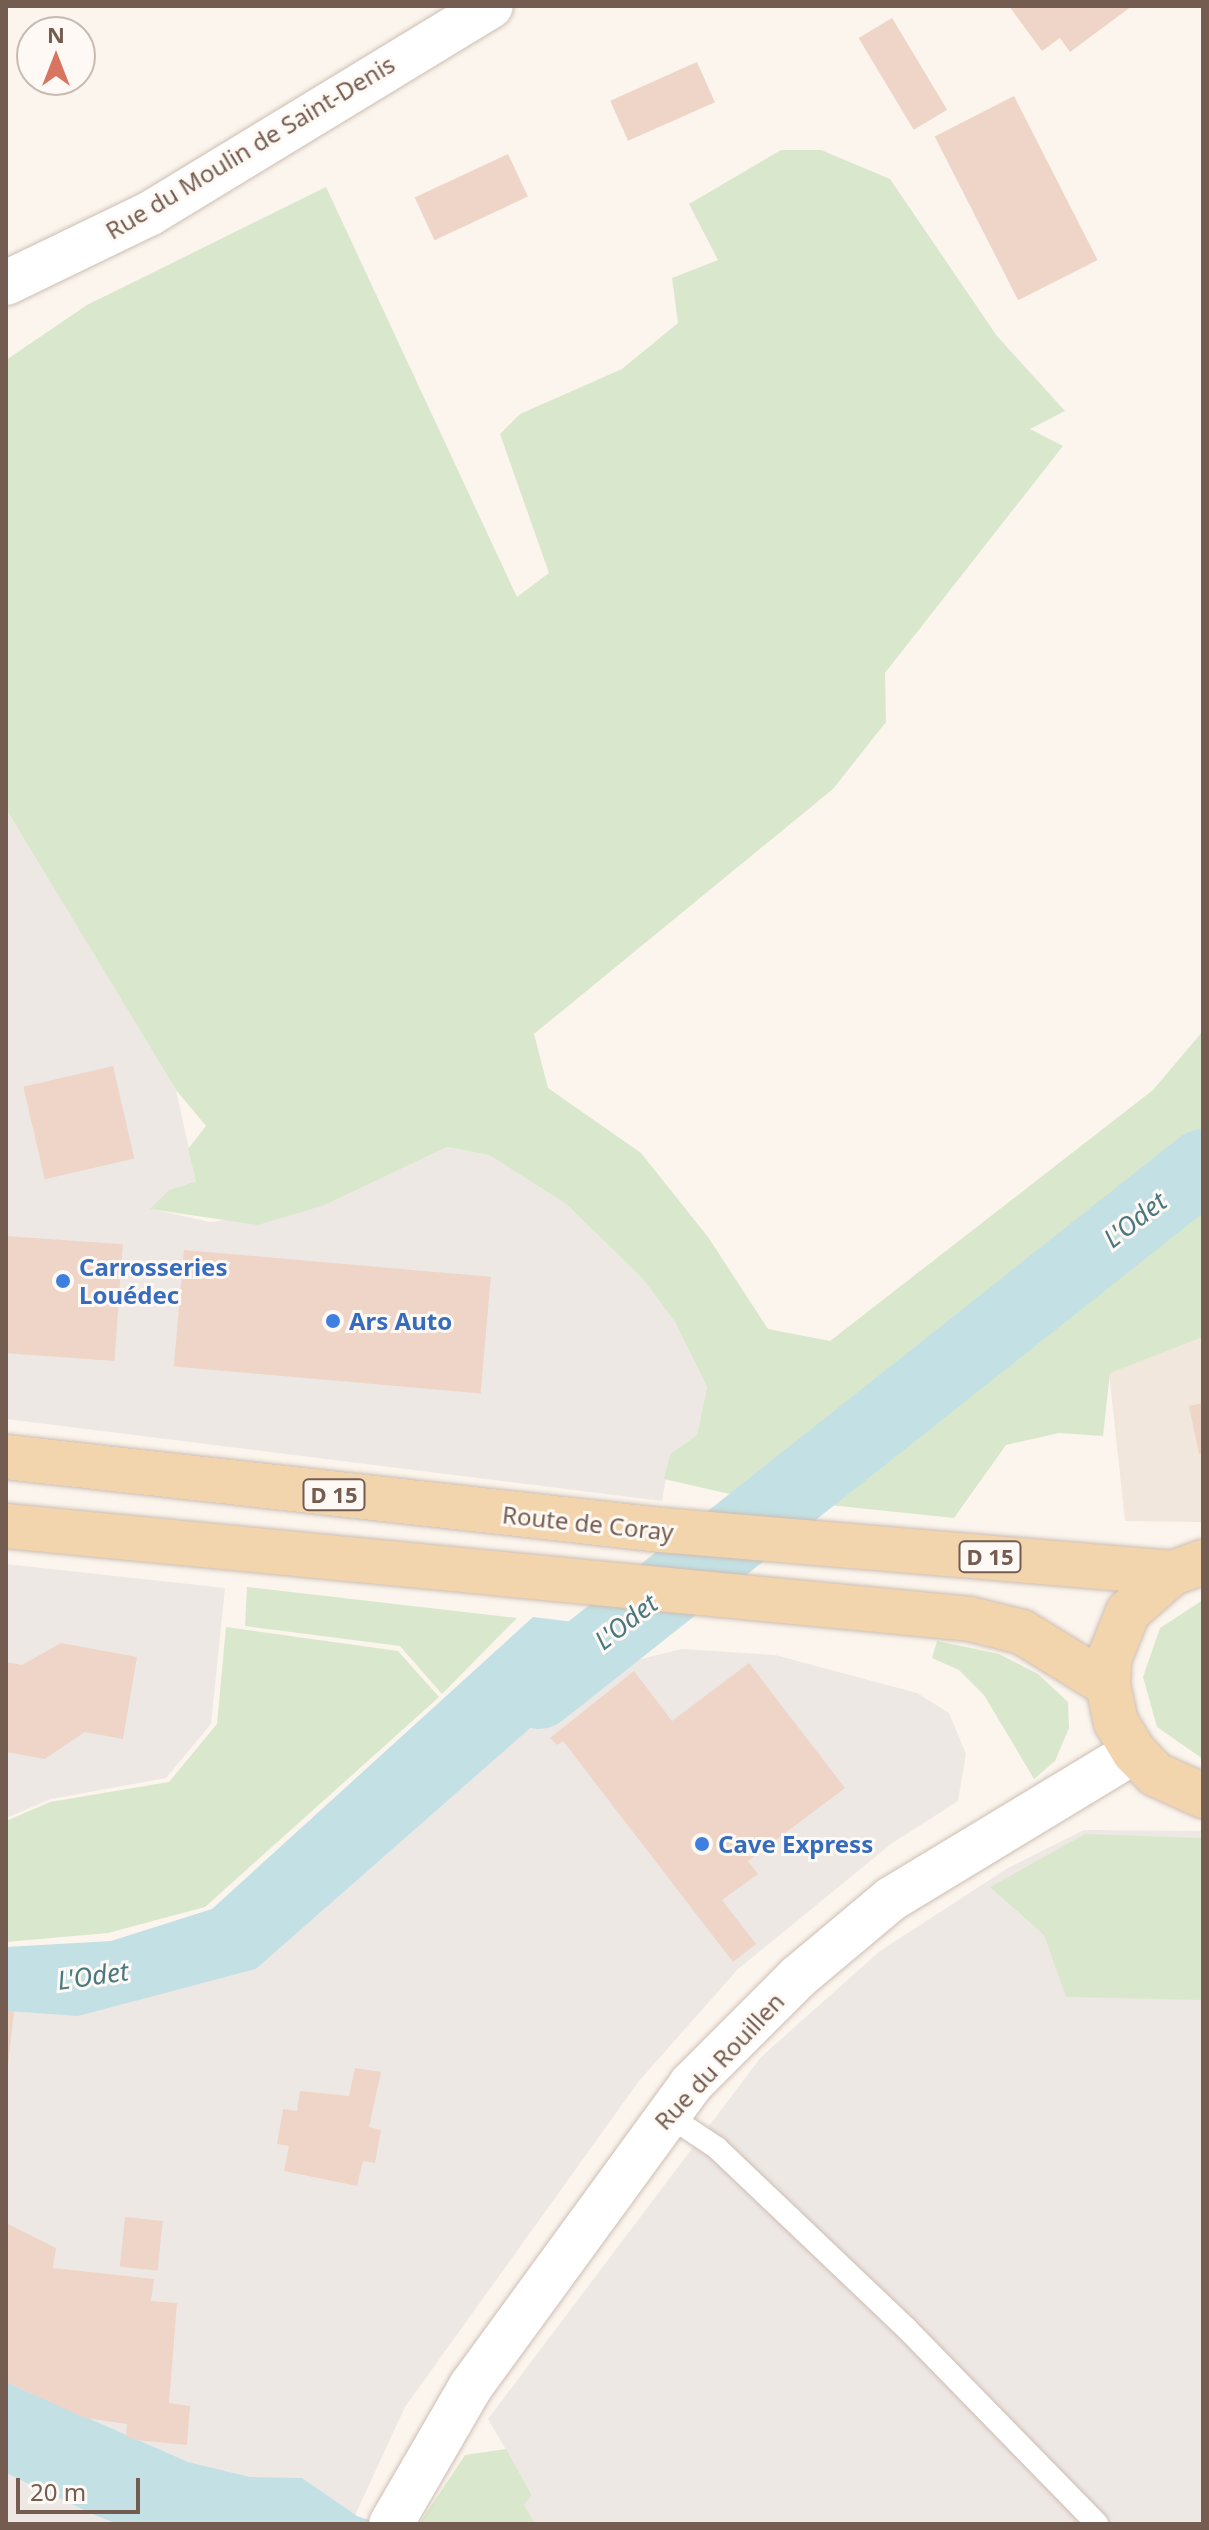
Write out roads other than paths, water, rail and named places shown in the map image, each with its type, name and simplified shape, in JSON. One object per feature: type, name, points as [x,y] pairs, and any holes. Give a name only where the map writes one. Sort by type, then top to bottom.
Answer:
[{"type":"main road","name":"Route de Coray","points":[[6,1457],[807,1544],[1187,1568]]},
{"type":"main road","points":[[6,1526],[999,1624],[1044,1642],[1108,1685]]},
{"type":"main road","points":[[1187,1568],[1128,1612],[1113,1647],[1108,1685],[1116,1722],[1134,1752],[1155,1774],[1203,1796]]},
{"type":"street","name":"Rue du Moulin de Saint-Denis","points":[[6,283],[149,214],[491,6]]},
{"type":"street","name":"Rue du Rouillen","points":[[392,2522],[471,2386],[666,2114],[746,2027],[881,1907],[954,1856],[1134,1752]]},
{"type":"lane","points":[[666,2114],[717,2148],[865,2289],[1097,2524]]},
{"type":"water","points":[[533,1617],[670,1634],[543,1717],[256,1969],[78,2016],[6,2011],[6,1947],[111,1941],[212,1909]]},
{"type":"water","points":[[6,2382],[188,2462],[250,2477],[302,2478],[357,2516],[381,2524],[119,2524],[99,2517],[6,2473]]},
{"type":"waterway","name":"L'Odet","points":[[539,1692],[1203,1166]]},
{"type":"place","name":"Carrosseries Louédec","points":[[63,1281]]},
{"type":"place","name":"Ars Auto","points":[[333,1321]]},
{"type":"place","name":"Cave Express","points":[[702,1844]]}]
